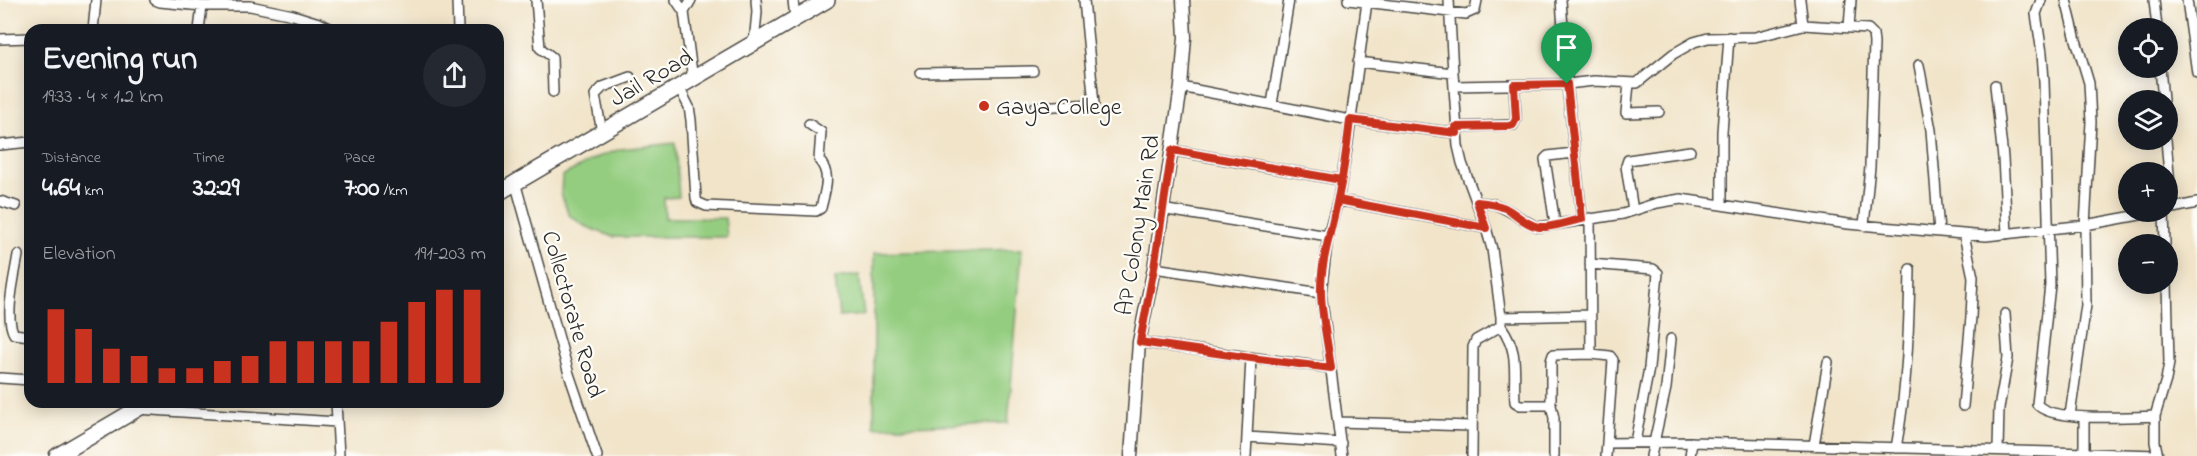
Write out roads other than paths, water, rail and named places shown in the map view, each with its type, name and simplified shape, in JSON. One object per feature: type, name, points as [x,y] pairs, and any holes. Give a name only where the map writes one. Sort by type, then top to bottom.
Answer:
[{"type":"main road","name":"Jail Road","points":[[504,189],[827,0]]},
{"type":"main road","points":[[57,456],[132,408]]},
{"type":"street","points":[[94,24],[96,0]]},
{"type":"street","points":[[155,0],[202,6],[250,6],[318,24]]},
{"type":"street","points":[[457,0],[458,24]]},
{"type":"street","points":[[536,0],[540,48],[550,54],[553,61],[553,92]]},
{"type":"street","points":[[676,0],[684,12],[693,80]]},
{"type":"street","points":[[684,12],[691,0]]},
{"type":"street","points":[[754,43],[756,0]]},
{"type":"street","points":[[793,0],[795,18]]},
{"type":"street","points":[[1035,107],[1094,104],[1084,0]]},
{"type":"street","name":"AP Colony Main Rd","points":[[1131,456],[1140,342],[1154,268],[1161,208],[1181,87],[1185,37],[1183,0]]},
{"type":"street","points":[[1272,104],[1289,0]]},
{"type":"street","points":[[1348,0],[1409,4],[1449,13],[1472,13],[1477,0]]},
{"type":"street","points":[[1449,0],[1457,130],[1462,163],[1492,249],[1501,322],[1513,347],[1515,402],[1520,405],[1551,405]]},
{"type":"street","points":[[1561,0],[1574,153],[1586,218],[1590,264],[1591,354]]},
{"type":"street","points":[[1800,0],[1803,25]]},
{"type":"street","points":[[1849,27],[1851,0]]},
{"type":"street","points":[[2041,0],[2036,14],[2044,81],[2049,302],[2037,404],[2044,411],[2084,417],[2155,416]]},
{"type":"street","points":[[2066,0],[2090,90],[2091,122],[2085,225],[2086,305],[2070,415]]},
{"type":"street","points":[[2154,0],[2156,18]]},
{"type":"street","points":[[2187,0],[2194,20],[2197,73]]},
{"type":"street","points":[[1342,456],[1321,293],[1328,236],[1338,200],[1367,2]]},
{"type":"street","points":[[200,24],[202,6]]},
{"type":"street","points":[[1454,86],[1567,84],[1594,81],[1629,84],[1642,81],[1660,63],[1694,42],[1708,38],[1755,37],[1803,25],[1849,27],[1871,31],[1874,43],[1870,167],[1864,225]]},
{"type":"street","points":[[1722,205],[1722,132],[1729,37]]},
{"type":"street","points":[[0,39],[24,38]]},
{"type":"street","points":[[1358,62],[1453,73]]},
{"type":"street","points":[[1919,65],[1931,130],[1939,232]]},
{"type":"street","points":[[920,73],[1033,71]]},
{"type":"street","points":[[602,132],[595,95],[603,87],[630,77]]},
{"type":"street","points":[[1629,84],[1626,113],[1659,112]]},
{"type":"street","points":[[1181,87],[1350,120],[1457,130],[1513,125],[1516,119],[1514,85]]},
{"type":"street","points":[[1995,85],[2003,158],[2007,234]]},
{"type":"street","points":[[679,87],[689,107],[691,120],[696,198],[698,202],[706,206],[816,211],[821,208],[827,183],[827,169],[819,160],[821,132],[809,124]]},
{"type":"street","points":[[0,145],[24,143]]},
{"type":"street","points":[[1172,150],[1341,180]]},
{"type":"street","points":[[1633,211],[1626,166],[1628,160],[1690,151]]},
{"type":"street","points":[[1555,224],[1545,159],[1548,156],[1574,153]]},
{"type":"street","name":"Collectorate Road","points":[[515,182],[569,374],[597,456]]},
{"type":"street","points":[[1477,202],[1495,204],[1508,209],[1529,224],[1539,227],[1586,218],[1608,217],[1670,200],[1682,199],[1864,225],[1964,235],[2007,234],[2118,219]]},
{"type":"street","points":[[1338,200],[1486,228]]},
{"type":"street","points":[[0,201],[16,206]]},
{"type":"street","points":[[2178,208],[2197,203]]},
{"type":"street","points":[[1161,208],[1328,236]]},
{"type":"street","points":[[1963,406],[1972,289],[1972,268],[1964,235]]},
{"type":"street","points":[[18,255],[11,303],[12,332],[24,336]]},
{"type":"street","points":[[1590,264],[1653,269],[1658,273],[1649,368],[1635,442]]},
{"type":"street","points":[[1154,268],[1321,293]]},
{"type":"street","points":[[1896,448],[1902,418],[1909,333],[1910,269]]},
{"type":"street","points":[[1608,444],[1692,442],[1814,445],[1826,451],[1896,448],[2158,455],[2155,442],[2155,416],[2168,373],[2167,294]]},
{"type":"street","points":[[0,302],[11,303]]},
{"type":"street","points":[[1998,450],[1999,408],[2008,358],[2006,314]]},
{"type":"street","points":[[1472,456],[1473,347],[1476,340],[1501,322],[1590,315]]},
{"type":"street","points":[[1651,456],[1666,388],[1671,339]]},
{"type":"street","points":[[1140,342],[1331,368]]},
{"type":"street","points":[[1554,456],[1554,418],[1551,405],[1553,355],[1591,354],[1610,356],[1613,360],[1606,456]]},
{"type":"street","points":[[1246,456],[1251,358]]},
{"type":"street","points":[[1814,445],[1828,362]]},
{"type":"street","points":[[0,378],[24,380]]},
{"type":"street","points":[[182,408],[337,422]]},
{"type":"street","points":[[336,408],[339,456]]},
{"type":"street","points":[[2084,417],[2088,454]]},
{"type":"street","points":[[1338,422],[1471,426]]},
{"type":"street","points":[[1247,437],[1341,443]]},
{"type":"street","points":[[1690,456],[1692,442]]},
{"type":"place","name":"Gaya College","points":[[984,106]]}]
